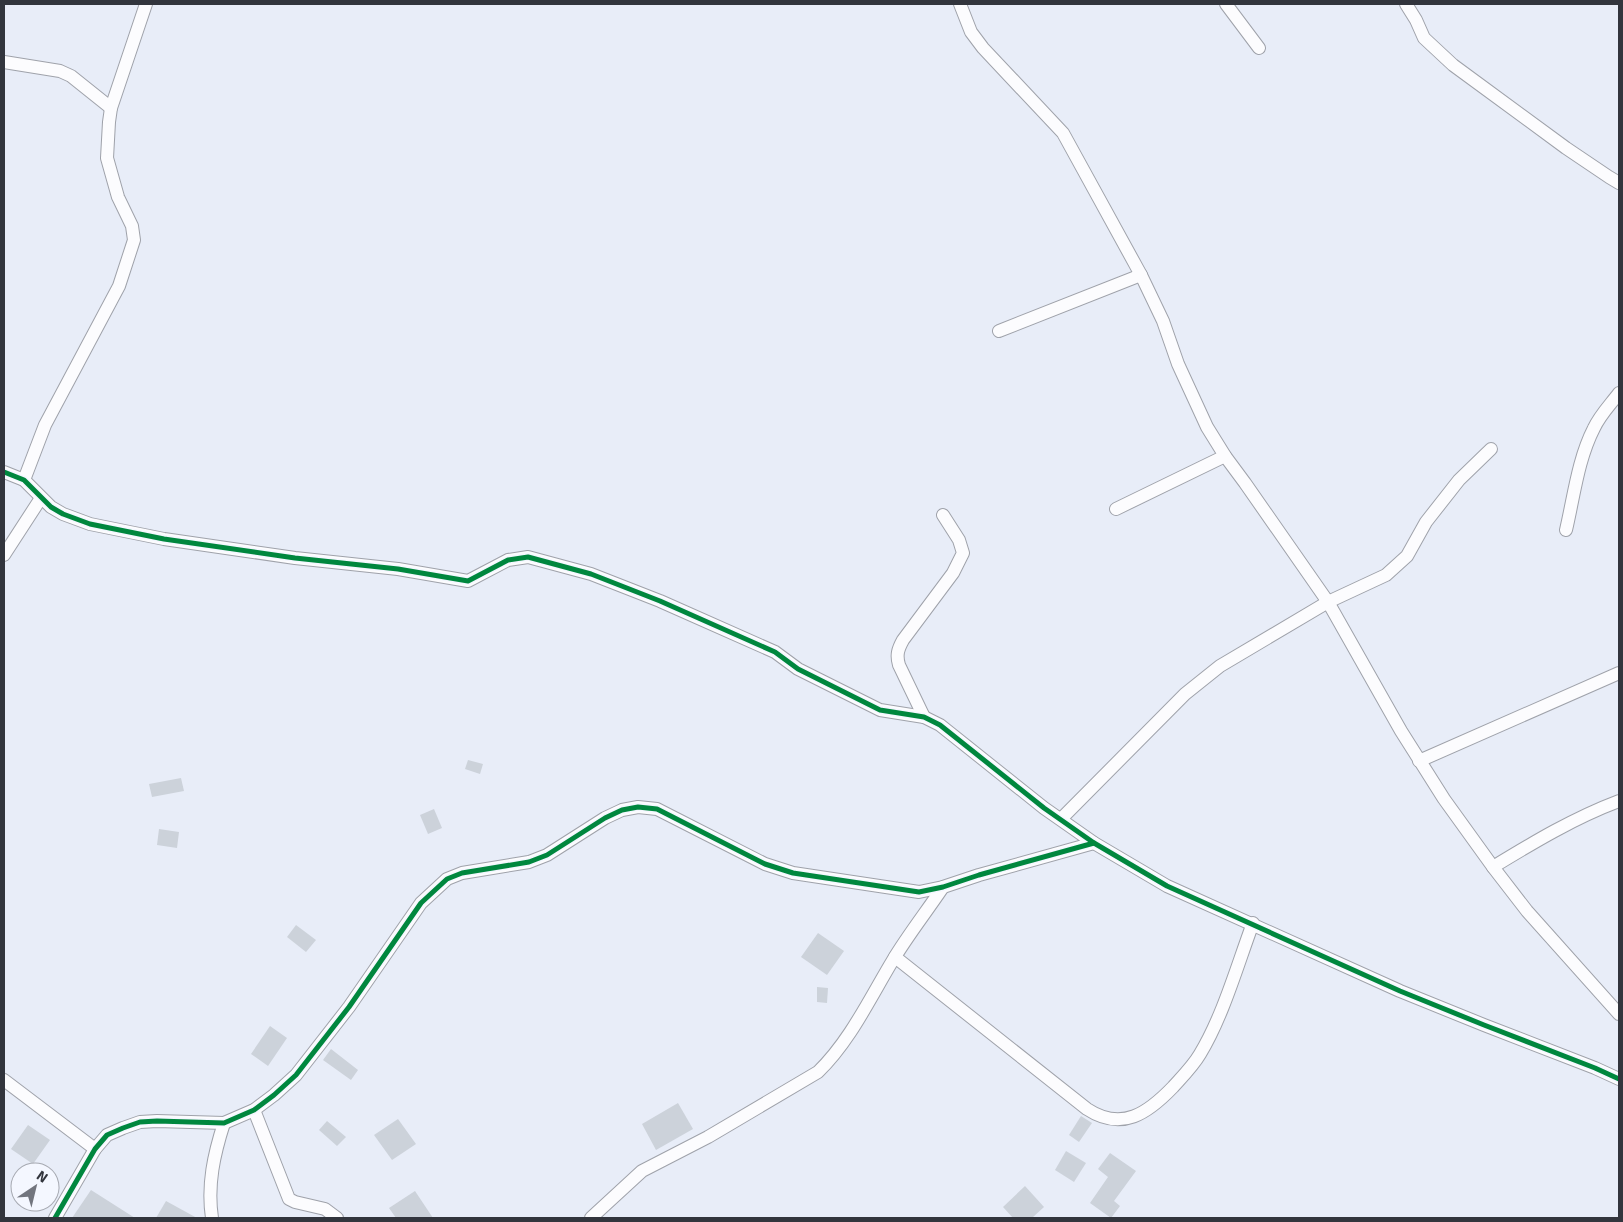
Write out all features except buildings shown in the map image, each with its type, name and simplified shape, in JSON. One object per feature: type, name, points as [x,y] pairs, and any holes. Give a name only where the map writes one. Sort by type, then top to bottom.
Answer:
[{"type":"street","points":[[24,480],[46,425],[119,286],[134,240],[132,226],[118,197],[107,158],[111,108],[146,4]]},
{"type":"street","points":[[960,4],[972,32],[983,48],[1063,133],[1141,274],[1163,321],[1178,364],[1207,427],[1225,456],[1328,602],[1419,761],[1493,867],[1533,918],[1619,1014]]},
{"type":"street","points":[[1226,4],[1259,48]]},
{"type":"street","points":[[1406,4],[1424,38],[1453,65],[1566,148],[1619,183]]},
{"type":"street","points":[[4,62],[60,71],[71,76],[111,108]]},
{"type":"street","points":[[999,331],[1141,274]]},
{"type":"street","points":[[1566,530],[1585,449],[1594,427],[1618,397]]},
{"type":"street","points":[[1060,819],[1185,694],[1220,666],[1328,602],[1386,575],[1407,556],[1426,522],[1459,480],[1491,449]]},
{"type":"street","points":[[1116,509],[1225,456]]},
{"type":"street","points":[[4,472],[24,480],[50,507],[90,524],[155,537],[295,558],[358,564],[468,580],[508,560],[528,557],[591,574],[660,601],[775,652],[798,669],[880,710],[924,717],[940,725],[1060,819],[1094,843],[1166,886],[1400,991],[1619,1079]]},
{"type":"street","points":[[4,555],[41,498]]},
{"type":"street","points":[[924,717],[899,665],[897,656],[903,640],[954,573],[963,553],[959,540],[943,515]]},
{"type":"street","points":[[1419,761],[1619,673]]},
{"type":"street","points":[[1493,867],[1547,834],[1619,801]]},
{"type":"street","points":[[55,1218],[95,1148],[107,1135],[140,1122],[224,1123],[254,1110],[274,1096],[296,1075],[349,1007],[421,903],[447,879],[462,873],[529,862],[547,855],[605,818],[622,810],[638,807],[657,810],[765,864],[793,873],[919,892],[943,887],[1094,843]]},
{"type":"street","points":[[591,1218],[642,1171],[716,1132],[818,1072],[831,1060],[846,1039],[895,957],[943,887]]},
{"type":"street","points":[[895,957],[1095,1114],[1108,1118],[1130,1118],[1141,1114],[1159,1101],[1184,1076],[1200,1055],[1222,1009],[1253,924]]},
{"type":"street","points":[[4,1080],[95,1148]]},
{"type":"street","points":[[254,1110],[289,1199],[324,1208],[337,1218]]},
{"type":"street","points":[[212,1218],[210,1201],[212,1168],[224,1123]]},
{"type":"cycle path","points":[[4,472],[24,480],[51,507],[63,514],[90,524],[164,539],[295,558],[398,569],[468,581],[508,560],[528,557],[591,574],[660,601],[775,652],[798,669],[880,710],[924,717],[940,725],[1044,808],[1094,843],[1167,886],[1400,991],[1619,1079]]},
{"type":"cycle path","points":[[55,1218],[95,1149],[107,1135],[140,1122],[224,1123],[254,1110],[274,1095],[296,1075],[349,1007],[421,903],[447,879],[462,873],[529,862],[547,855],[605,818],[622,810],[638,807],[657,809],[765,864],[793,873],[919,892],[943,887],[1094,843]]}]
